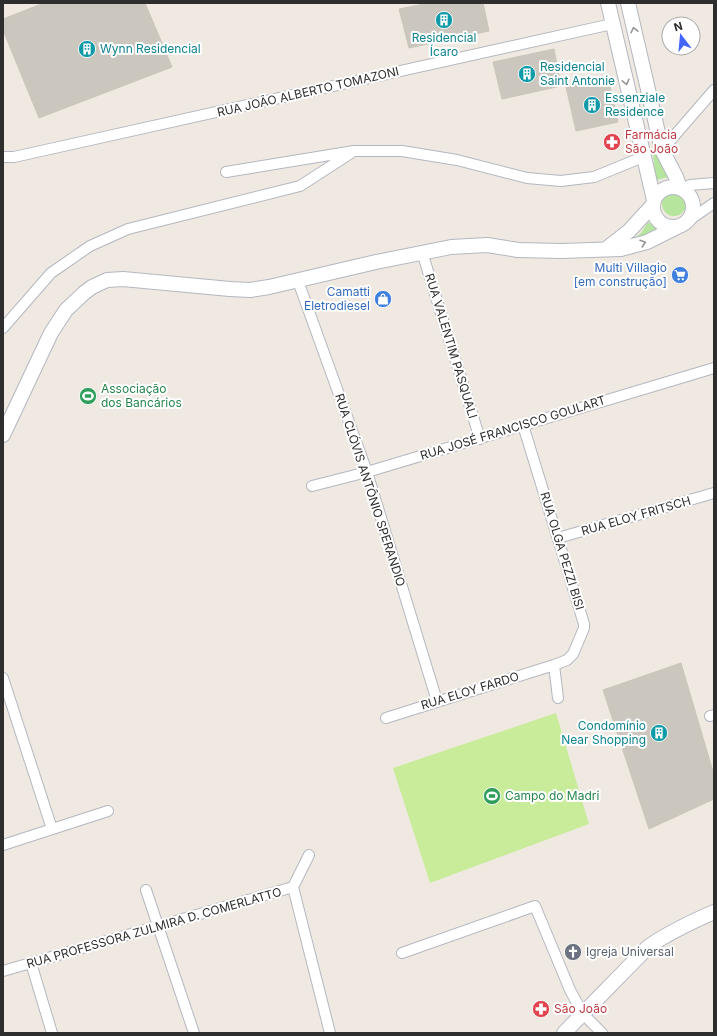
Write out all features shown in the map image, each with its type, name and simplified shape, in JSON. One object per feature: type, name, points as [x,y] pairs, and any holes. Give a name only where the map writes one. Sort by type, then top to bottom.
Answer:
[{"type":"main road","points":[[608,3],[653,203],[653,212],[659,222],[670,228],[682,224]]},
{"type":"main road","points":[[628,3],[662,150],[681,188]]},
{"type":"main road","points":[[620,55],[639,50]]},
{"type":"main road","points":[[3,435],[51,333],[66,310],[92,287],[107,280],[123,279],[250,290],[298,281],[422,252],[451,247],[487,245],[518,250],[561,252],[621,249],[642,244],[682,224],[692,214],[692,200],[688,193],[681,188],[674,187],[662,190],[629,231],[606,249]]},
{"type":"main road","points":[[564,1033],[648,947],[679,927],[714,912]]},
{"type":"street","name":"RUA JOÃO ALBERTO TOMAZONI","points":[[3,157],[22,155],[612,24]]},
{"type":"street","points":[[662,150],[714,90]]},
{"type":"street","points":[[226,172],[354,151],[402,151],[456,160],[527,178],[560,181],[594,177],[643,157]]},
{"type":"street","points":[[3,328],[51,273],[90,246],[128,228],[300,186],[354,151]]},
{"type":"street","points":[[681,188],[714,183]]},
{"type":"street","points":[[682,224],[714,203]]},
{"type":"street","name":"RUA VALENTIM PASQUALI","points":[[422,252],[480,438]]},
{"type":"street","name":"RUA CLÓVIS ANTÔNIO SPERANDIO","points":[[298,281],[367,472],[437,701]]},
{"type":"street","name":"RUA JOSÉ FRANCISCO GOULART","points":[[312,486],[367,472],[714,368]]},
{"type":"street","name":"RUA OLGA PEZZI BISI","points":[[523,426],[584,624],[584,628],[573,654],[567,660],[554,665]]},
{"type":"street","name":"RUA ELOY FRITSCH","points":[[558,538],[714,493]]},
{"type":"street","points":[[554,665],[558,698]]},
{"type":"street","name":"RUA ELOY FARDO","points":[[386,718],[554,665]]},
{"type":"street","points":[[3,678],[52,829]]},
{"type":"street","points":[[3,845],[108,810]]},
{"type":"street","name":"RUA PROFESSORA ZULMIRA D. COMERLATTO","points":[[3,971],[293,887],[309,855]]},
{"type":"street","points":[[293,887],[330,1033]]},
{"type":"street","points":[[146,890],[194,1033]]},
{"type":"street","points":[[402,953],[535,906],[570,990],[583,1014],[602,1033]]},
{"type":"street","points":[[31,963],[52,1033]]},
{"type":"green space","points":[[652,146],[669,177],[656,180]]},
{"type":"green space","points":[[674,192],[679,193],[685,199],[685,209],[679,215],[674,216],[669,215],[663,209],[662,204],[663,199],[669,193]]},
{"type":"green space","points":[[648,222],[660,231],[629,243],[641,233]]},
{"type":"green space","name":"Campo do Madri","points":[[556,713],[589,824],[430,883],[393,768]]},
{"type":"building","name":"Wynn Residencial","points":[[44,3],[145,3],[172,67],[39,118],[3,30],[3,19]]},
{"type":"building","name":"Residencial Ícaro","points":[[429,3],[483,3],[489,31],[409,48],[399,9]]},
{"type":"building","name":"Residencial Saint Antonie","points":[[554,49],[561,86],[502,99],[493,62]]},
{"type":"building","name":"Essenziale Residence","points":[[608,78],[618,122],[576,131],[566,87]]},
{"type":"building","name":"Condomínio Near Shopping","points":[[681,663],[714,775],[714,799],[649,829],[603,690]]},
{"type":"place","name":"Residencial Ícaro","points":[[444,20]]},
{"type":"place","name":"Wynn Residencial","points":[[87,49]]},
{"type":"place","name":"Residencial Saint Antonie","points":[[527,74]]},
{"type":"place","name":"Essenziale Residence","points":[[592,105]]},
{"type":"place","name":"Farmácia São João","points":[[612,142]]},
{"type":"place","name":"Multi Villagio [em construção]","points":[[680,275]]},
{"type":"place","name":"Camatti Eletrodiesel","points":[[383,299]]},
{"type":"place","name":"Associação dos Bancários","points":[[88,396]]},
{"type":"place","name":"Condomínio Near Shopping","points":[[659,733]]},
{"type":"place","name":"Campo do Madri","points":[[492,796]]},
{"type":"place","name":"Igreja Universal","points":[[573,952]]},
{"type":"place","name":"São João","points":[[541,1009]]}]
